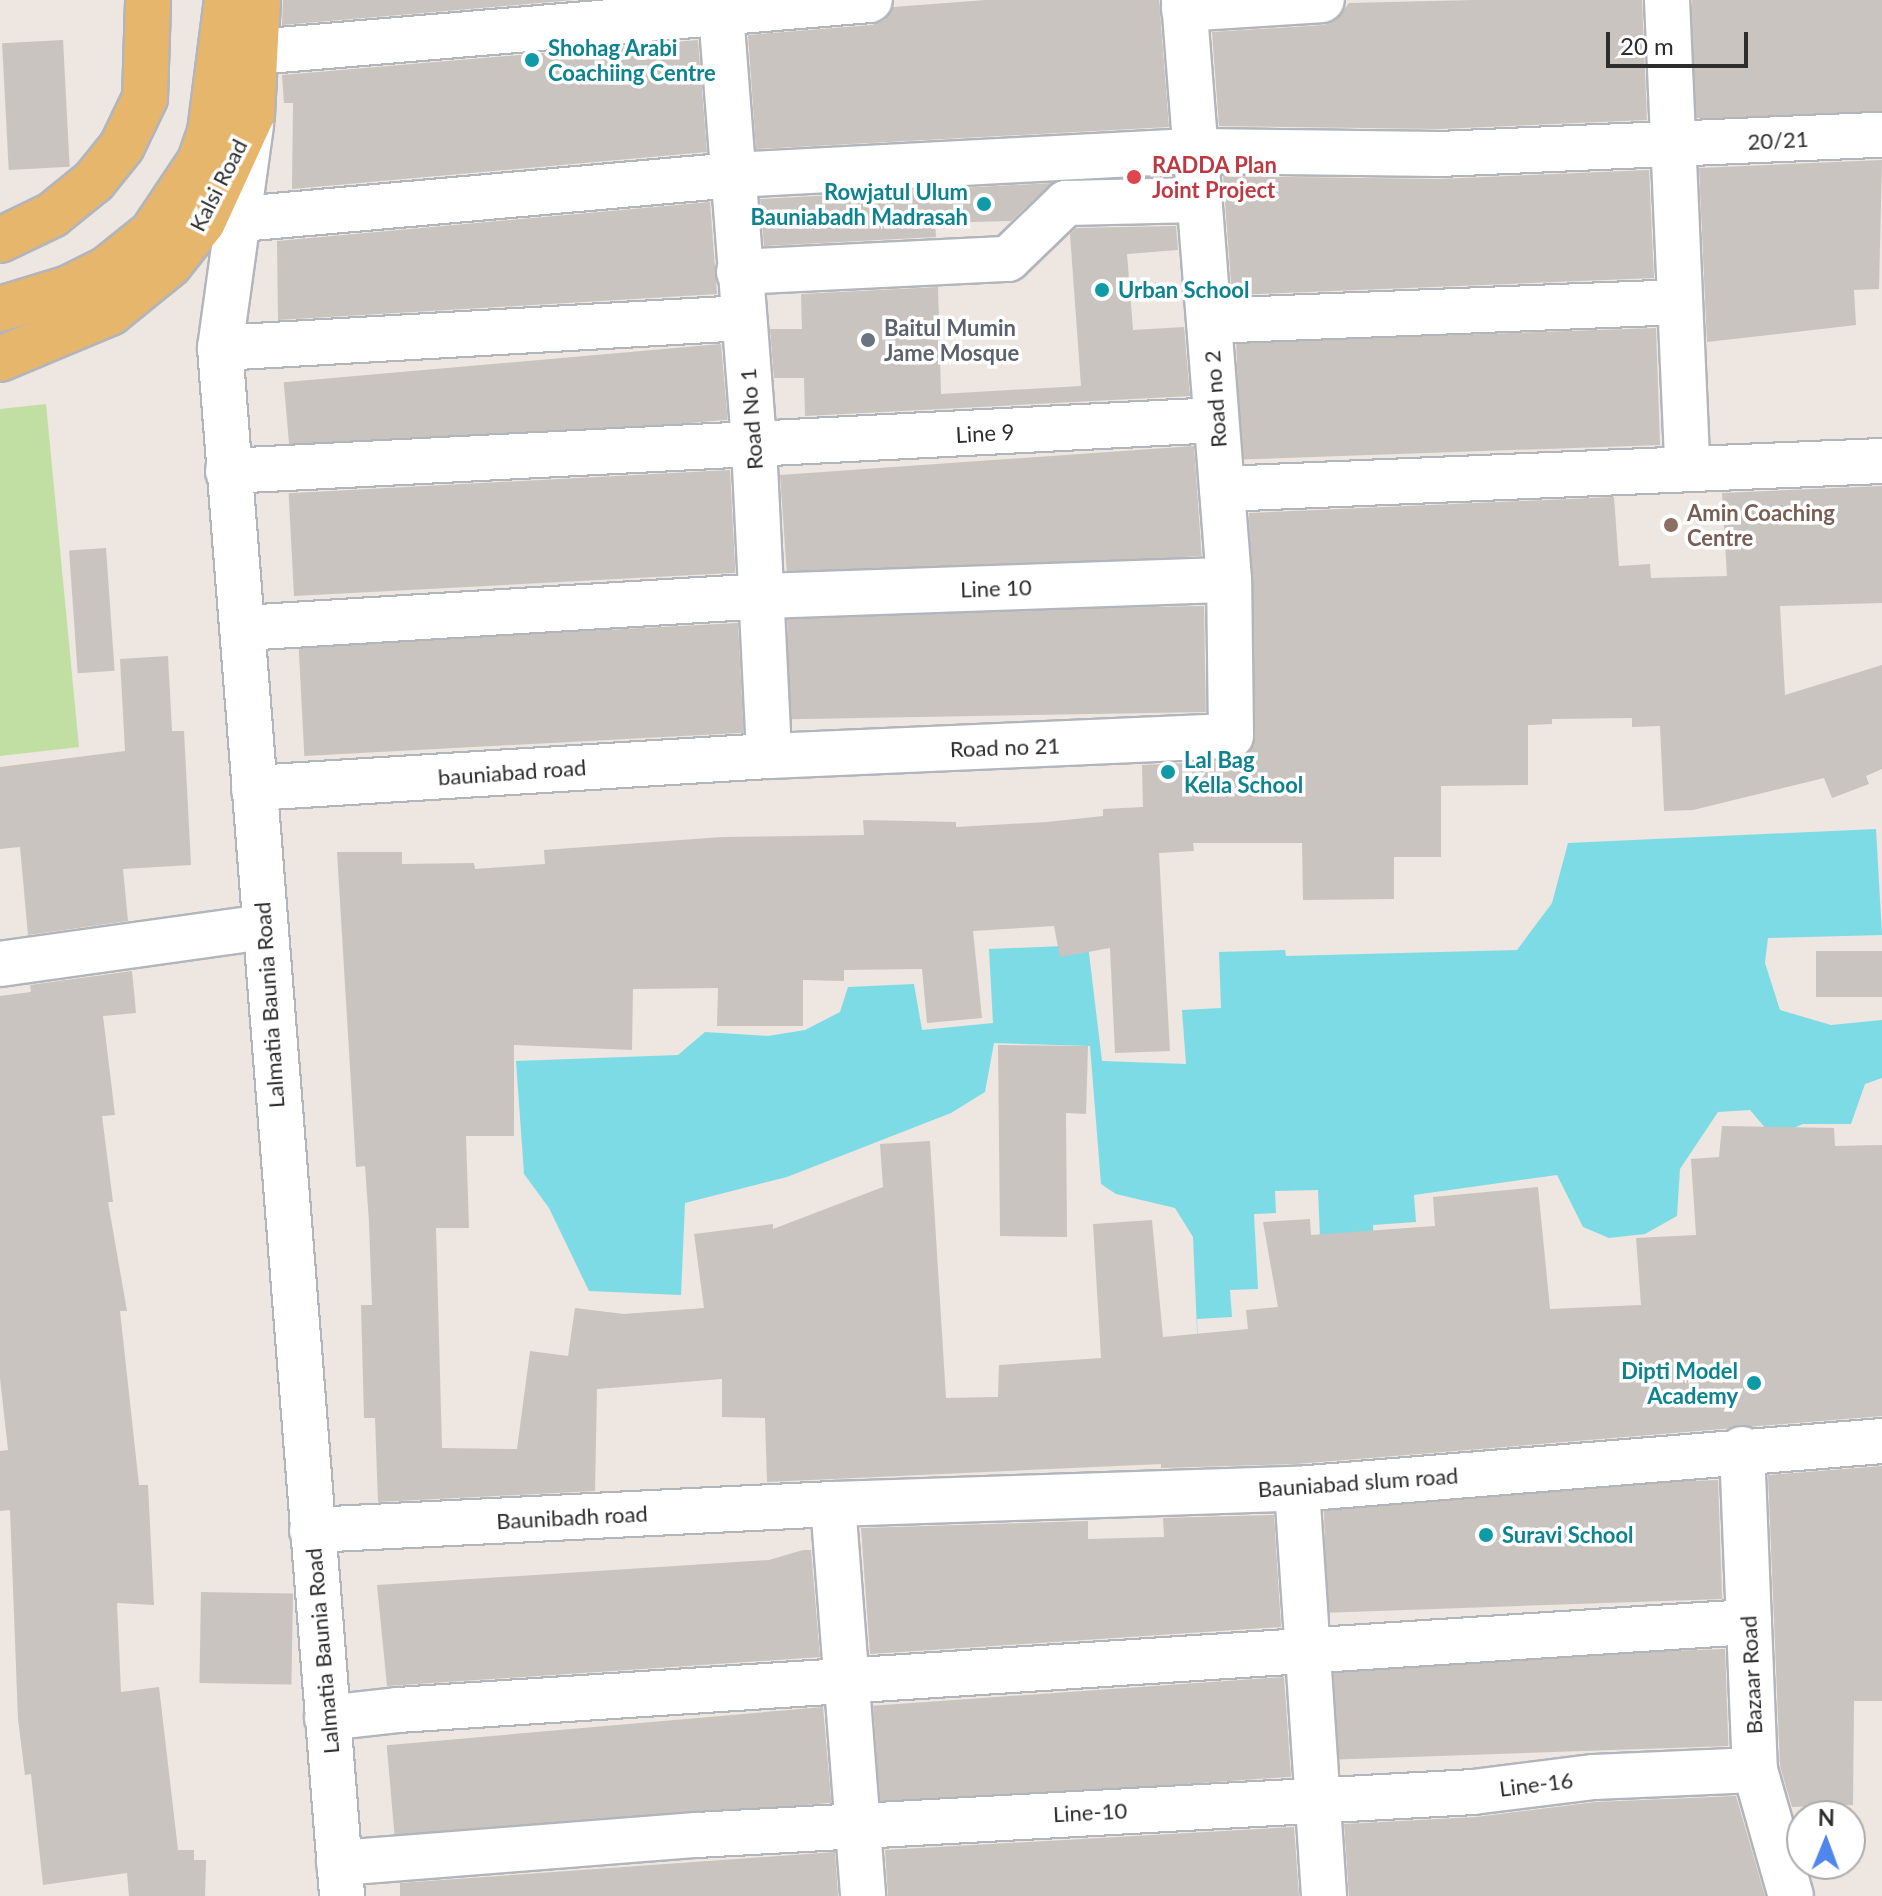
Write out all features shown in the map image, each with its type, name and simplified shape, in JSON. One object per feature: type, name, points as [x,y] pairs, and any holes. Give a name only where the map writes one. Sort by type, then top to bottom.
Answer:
[{"type":"main road","points":[[0,240],[52,215],[94,181],[122,146],[145,98],[148,0]]},
{"type":"main road","points":[[0,309],[69,288],[107,269],[152,233],[200,161],[210,132],[227,0]]},
{"type":"main road","name":"Kalsi Road","points":[[0,359],[110,313],[170,264],[203,222],[252,115],[258,0]]},
{"type":"street","points":[[256,52],[721,5],[870,0]]},
{"type":"street","points":[[1184,5],[1322,0]]},
{"type":"street","points":[[1667,0],[1687,466]]},
{"type":"street","name":"Road No 1","points":[[721,5],[733,175],[755,271],[743,318],[764,596],[769,756]]},
{"type":"street","name":"Road no 2","points":[[1184,5],[1229,580],[1234,728]]},
{"type":"street","name":"Lalmatia Baunia Road","points":[[252,115],[241,219],[220,348],[340,1879]]},
{"type":"street","name":"20/21","points":[[241,219],[733,175],[1195,151],[1439,154],[1882,135]]},
{"type":"street","points":[[755,271],[1008,259],[1066,203],[1199,200]]},
{"type":"street","points":[[1209,321],[1679,302]]},
{"type":"street","points":[[220,348],[743,318]]},
{"type":"street","name":"Line 9","points":[[228,471],[1216,420]]},
{"type":"street","points":[[1222,489],[1687,466],[1882,461]]},
{"type":"street","name":"Line 10","points":[[243,628],[764,596],[1229,580]]},
{"type":"street","name":"Road no 21","points":[[769,756],[1228,739],[1234,728]]},
{"type":"street","name":"bauniabad road","points":[[254,788],[769,756]]},
{"type":"street","points":[[0,964],[263,927]]},
{"type":"street","name":"Bauniabad slum road","points":[[833,1504],[1297,1489],[1742,1449],[1882,1441]]},
{"type":"street","name":"Bazaar Road","points":[[1742,1449],[1755,1770],[1791,1896]]},
{"type":"street","points":[[1297,1489],[1311,1651],[1324,1896]]},
{"type":"street","points":[[833,1504],[862,1826],[863,1896]]},
{"type":"street","name":"Baunibadh road","points":[[312,1530],[833,1504]]},
{"type":"street","points":[[327,1718],[398,1710],[849,1684],[1749,1622]]},
{"type":"street","name":"Line-16","points":[[1318,1799],[1755,1770]]},
{"type":"street","name":"Line-10","points":[[340,1879],[862,1826],[1318,1799]]},
{"type":"green space","points":[[46,404],[79,747],[0,756],[0,409]]},
{"type":"water","points":[[1876,829],[1882,935],[1768,938],[1765,963],[1780,1010],[1831,1025],[1882,1020],[1882,1078],[1865,1084],[1851,1124],[1803,1124],[1773,1137],[1750,1110],[1718,1112],[1680,1169],[1677,1216],[1645,1234],[1609,1238],[1583,1227],[1557,1175],[1414,1195],[1416,1222],[1373,1225],[1379,1348],[1323,1307],[1318,1190],[1275,1191],[1276,1213],[1254,1214],[1258,1289],[1230,1290],[1232,1317],[1197,1319],[1199,1377],[1193,1237],[1175,1208],[1116,1194],[1101,1184],[1090,1046],[994,1043],[985,1092],[951,1113],[787,1177],[685,1203],[681,1295],[589,1291],[549,1208],[524,1174],[516,1061],[678,1055],[705,1032],[768,1036],[805,1030],[840,1012],[848,987],[914,984],[922,1030],[993,1023],[989,949],[1088,945],[1102,1061],[1186,1064],[1182,1010],[1221,1008],[1219,952],[1285,950],[1286,956],[1517,950],[1552,903],[1568,843]]},
{"type":"building","points":[[283,0],[574,0],[282,25]]},
{"type":"building","points":[[986,0],[1159,0],[1169,127],[756,149],[748,35],[872,25],[885,20],[893,7]]},
{"type":"building","points":[[1642,0],[1647,120],[1439,129],[1219,126],[1212,32],[1324,25],[1336,20],[1349,3]]},
{"type":"building","points":[[1692,0],[1882,0],[1882,118],[1692,118]]},
{"type":"building","points":[[63,40],[70,167],[9,170],[2,43]]},
{"type":"building","points":[[698,40],[707,152],[292,189],[293,103],[284,103],[282,75]]},
{"type":"building","points":[[1882,160],[1879,289],[1854,290],[1856,325],[1707,342],[1699,168]]},
{"type":"building","points":[[1649,170],[1654,278],[1232,295],[1223,176],[1439,179]]},
{"type":"building","points":[[1052,183],[1011,221],[935,223],[936,237],[764,246],[760,199]]},
{"type":"building","points":[[710,202],[717,294],[278,320],[277,241]]},
{"type":"building","points":[[1176,226],[1178,250],[1127,254],[1133,330],[1184,327],[1190,396],[805,416],[804,378],[774,378],[770,329],[802,329],[801,294],[938,287],[941,394],[1081,386],[1070,234],[1076,228]]},
{"type":"building","points":[[1656,328],[1660,445],[1240,460],[1236,343]]},
{"type":"building","points":[[721,344],[728,420],[290,458],[284,382]]},
{"type":"building","points":[[1194,446],[1202,556],[788,585],[780,475]]},
{"type":"building","points":[[730,470],[735,573],[294,596],[289,493]]},
{"type":"building","points":[[1882,486],[1882,603],[1780,606],[1785,695],[1882,665],[1882,769],[1866,776],[1869,784],[1832,798],[1824,778],[1693,810],[1664,811],[1660,726],[1632,727],[1632,718],[1552,719],[1552,724],[1528,725],[1528,785],[1441,786],[1441,857],[1394,857],[1394,899],[1303,900],[1302,843],[1193,843],[1194,851],[1159,853],[1170,1051],[1115,1053],[1110,948],[1060,957],[1054,926],[973,931],[982,1018],[927,1023],[922,969],[844,970],[844,981],[803,980],[803,1026],[717,1026],[718,988],[633,989],[632,1050],[514,1045],[514,1136],[466,1136],[469,1228],[436,1228],[442,1448],[517,1449],[530,1351],[568,1356],[575,1308],[624,1314],[704,1308],[694,1234],[773,1224],[773,1229],[883,1187],[880,1144],[930,1141],[946,1398],[998,1397],[999,1365],[1101,1358],[1093,1224],[1152,1220],[1163,1337],[1248,1329],[1246,1310],[1278,1307],[1263,1222],[1310,1219],[1311,1235],[1435,1226],[1433,1197],[1538,1187],[1550,1309],[1641,1305],[1636,1238],[1696,1235],[1691,1159],[1719,1157],[1722,1126],[1834,1128],[1835,1146],[1882,1145],[1882,1416],[1296,1464],[1161,1468],[1161,1464],[767,1482],[765,1418],[722,1417],[722,1379],[597,1389],[595,1491],[378,1502],[375,1418],[364,1418],[361,1305],[372,1305],[369,1222],[365,1166],[356,1167],[337,852],[402,852],[402,864],[474,863],[475,869],[545,864],[544,850],[722,837],[864,835],[863,820],[956,822],[956,827],[1047,822],[1103,816],[1103,809],[1143,807],[1142,765],[1232,761],[1253,747],[1249,513],[1614,497],[1619,566],[1650,564],[1651,578],[1727,576],[1722,493]]},
{"type":"building","points":[[106,548],[115,671],[78,673],[69,551]]},
{"type":"building","points":[[1204,606],[1206,712],[789,719],[787,613]]},
{"type":"building","points":[[738,623],[744,733],[304,756],[299,646]]},
{"type":"building","points":[[168,656],[172,731],[184,731],[191,865],[123,869],[128,921],[28,935],[20,847],[0,849],[0,767],[125,751],[120,659]]},
{"type":"building","points":[[1816,951],[1882,951],[1882,997],[1816,997]]},
{"type":"building","points":[[132,971],[136,1013],[103,1016],[115,1115],[102,1116],[113,1202],[108,1202],[127,1311],[120,1311],[139,1485],[148,1485],[154,1605],[117,1603],[121,1692],[159,1687],[178,1850],[194,1850],[194,1860],[206,1860],[205,1896],[129,1896],[127,1873],[43,1885],[31,1774],[25,1775],[18,1719],[10,1510],[0,1511],[0,1451],[8,1450],[0,1378],[0,996],[31,992],[30,985]]},
{"type":"building","points":[[998,1045],[1088,1046],[1086,1114],[1066,1113],[1067,1237],[1000,1236]]},
{"type":"building","points":[[1882,1466],[1882,1701],[1854,1701],[1853,1800],[1790,1800],[1780,1766],[1768,1475]]},
{"type":"building","points":[[1718,1480],[1722,1599],[1327,1613],[1323,1494]]},
{"type":"building","points":[[1274,1515],[1281,1627],[870,1654],[861,1528],[1088,1521],[1088,1539],[1164,1537],[1163,1518]]},
{"type":"building","points":[[811,1550],[820,1657],[387,1686],[377,1585],[769,1560]]},
{"type":"building","points":[[201,1592],[293,1594],[291,1685],[199,1683]]},
{"type":"building","points":[[1725,1649],[1728,1746],[1337,1760],[1333,1663]]},
{"type":"building","points":[[1284,1677],[1291,1777],[880,1805],[873,1706]]},
{"type":"building","points":[[823,1707],[831,1803],[395,1841],[387,1745]]},
{"type":"building","points":[[1736,1796],[1765,1896],[1349,1896],[1344,1824],[1476,1817],[1596,1802]]},
{"type":"building","points":[[1294,1827],[1299,1896],[888,1896],[885,1850]]},
{"type":"building","points":[[835,1852],[838,1896],[400,1896],[400,1883]]},
{"type":"place","name":"Shohag Arabi Coachiing Centre","points":[[532,60]]},
{"type":"place","name":"RADDA Plan Joint Project","points":[[1134,177]]},
{"type":"place","name":"Rowjatul Ulum Bauniabadh Madrasah","points":[[984,204]]},
{"type":"place","name":"Urban School","points":[[1102,290]]},
{"type":"place","name":"Baitul Mumin Jame Mosque","points":[[868,340]]},
{"type":"place","name":"Amin Coaching Centre","points":[[1671,525]]},
{"type":"place","name":"Lal Bag Kella School","points":[[1168,772]]},
{"type":"place","name":"Dipti Model Academy","points":[[1754,1383]]},
{"type":"place","name":"Suravi School","points":[[1486,1535]]}]
